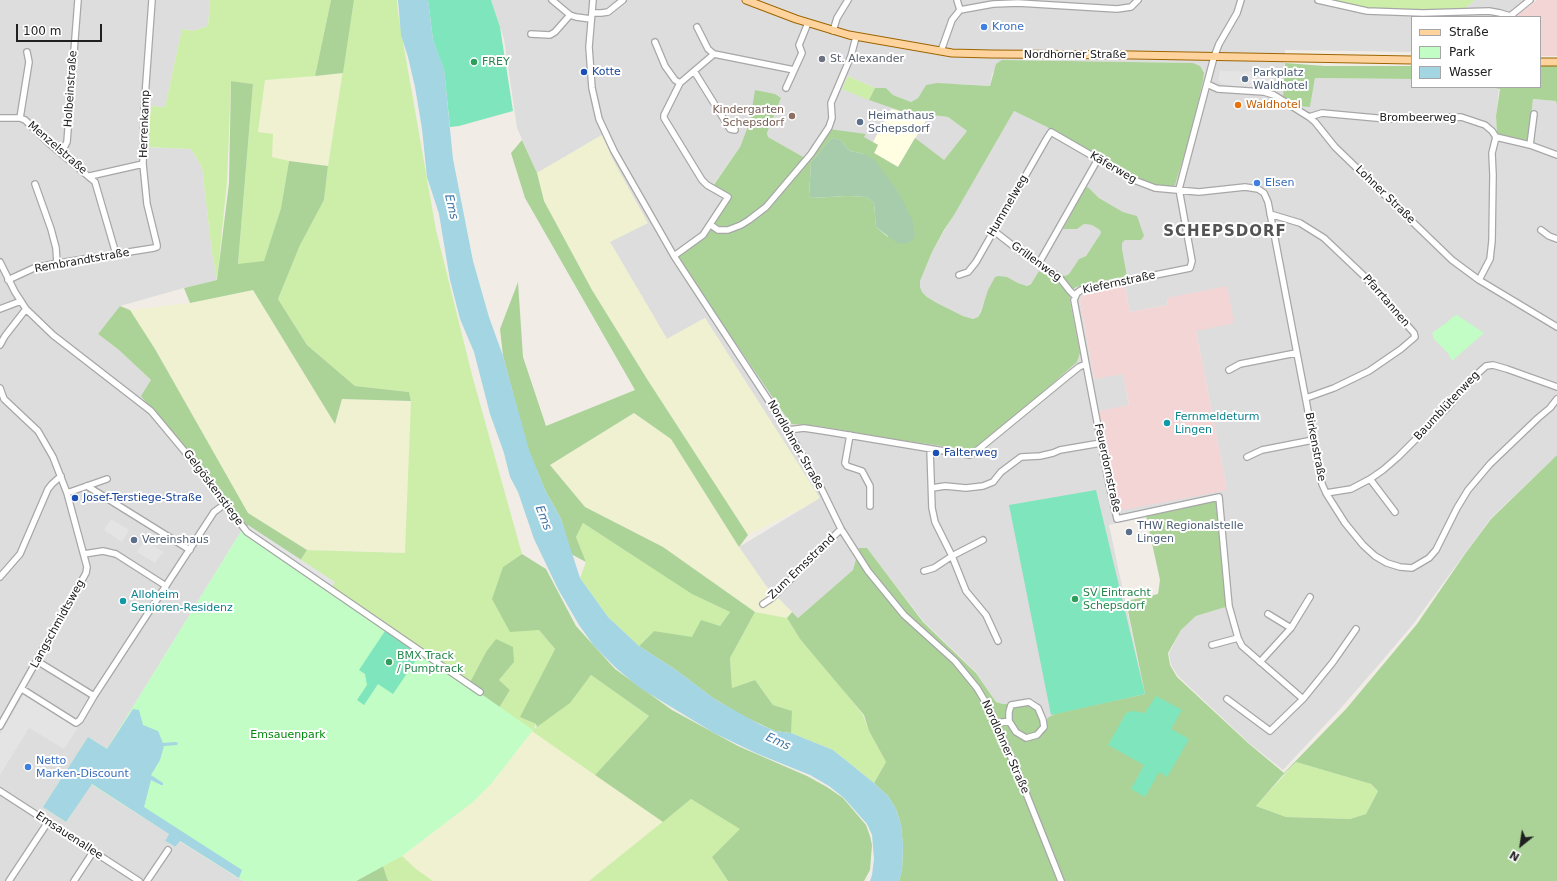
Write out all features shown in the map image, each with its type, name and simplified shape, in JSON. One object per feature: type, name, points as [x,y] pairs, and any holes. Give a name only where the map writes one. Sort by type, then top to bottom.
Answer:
[{"type":"main road","name":"Nordhorner Straße","points":[[746,0],[833,31],[856,37],[941,51],[991,54],[1411,60]]},
{"type":"main road","points":[[1541,62],[1557,62]]},
{"type":"street","name":"Holbeinstraße","points":[[61,153],[67,142],[78,0]]},
{"type":"street","name":"Herrenkamp","points":[[152,0],[144,111],[143,164],[147,204],[158,244],[157,247]]},
{"type":"street","points":[[552,0],[570,15],[591,20]]},
{"type":"street","name":"Nordlohner Straße","points":[[593,0],[589,50],[592,88],[599,119],[614,151],[674,256],[788,430],[822,490],[841,529],[868,571],[904,615],[955,661],[978,688],[997,722],[1059,880]]},
{"type":"street","points":[[592,13],[608,12],[623,0]]},
{"type":"street","points":[[833,31],[836,18],[848,0]]},
{"type":"street","points":[[957,0],[960,10]]},
{"type":"street","points":[[941,51],[952,20],[960,10],[994,4],[1018,3],[1117,9],[1131,7],[1138,0]]},
{"type":"street","name":"Kiefernstraße","points":[[1086,364],[1074,300],[1075,296],[1080,290],[1190,268],[1192,261],[1179,189],[1214,57],[1219,44],[1237,13],[1241,0]]},
{"type":"street","points":[[1318,0],[1367,11],[1423,13],[1489,11],[1509,16],[1530,0]]},
{"type":"street","points":[[531,34],[550,35],[555,32],[570,15]]},
{"type":"street","points":[[786,88],[802,53],[799,45],[808,23]]},
{"type":"street","points":[[697,27],[708,49],[714,54],[794,70]]},
{"type":"street","points":[[711,225],[718,230],[728,230],[749,220],[766,207],[812,154],[832,118],[831,103],[851,56],[856,37]]},
{"type":"street","points":[[655,42],[665,66],[675,80],[680,83]]},
{"type":"street","name":"Menzelstraße","points":[[28,52],[29,62],[20,118],[25,120],[95,182],[116,254]]},
{"type":"street","points":[[674,256],[704,235],[728,197],[707,185],[702,180],[664,118],[664,115],[680,83],[714,54]]},
{"type":"street","points":[[694,71],[730,129],[735,130]]},
{"type":"street","name":"Lohner Straße","points":[[1207,84],[1218,89],[1264,92],[1274,95],[1309,117],[1315,122],[1335,147],[1452,260],[1479,280],[1557,327]]},
{"type":"street","name":"Brombeerweg","points":[[1309,117],[1322,113],[1387,119],[1461,117],[1485,124],[1496,137]]},
{"type":"street","points":[[1530,145],[1534,114]]},
{"type":"street","points":[[0,118],[20,118]]},
{"type":"street","name":"Käferweg","points":[[1051,132],[1144,185],[1155,188],[1179,189]]},
{"type":"street","name":"Hummelweg","points":[[959,275],[968,272],[994,231],[1046,138],[1051,132]]},
{"type":"street","points":[[1479,280],[1490,259],[1494,175],[1492,153],[1496,137],[1530,145],[1557,155]]},
{"type":"street","points":[[1039,263],[1098,159]]},
{"type":"street","name":"Menzelstraße","points":[[90,176],[143,164]]},
{"type":"street","points":[[35,184],[52,229],[57,263]]},
{"type":"street","name":"Birkenstraße","points":[[1179,189],[1199,192],[1245,187],[1258,189],[1264,193],[1268,202],[1322,484],[1345,523],[1363,545],[1375,556],[1387,563],[1400,567],[1412,568],[1429,558],[1436,550],[1457,508],[1478,477],[1526,429],[1550,408],[1557,399]]},
{"type":"street","name":"Pfarrtannen","points":[[1270,214],[1305,226],[1336,248],[1363,275],[1414,333],[1415,337],[1402,350],[1369,371],[1334,388],[1306,398]]},
{"type":"street","points":[[1541,230],[1557,240]]},
{"type":"street","name":"Grillenweg","points":[[994,231],[1059,277],[1070,292],[1075,296]]},
{"type":"street","name":"Rembrandtstraße","points":[[8,280],[34,268],[157,247]]},
{"type":"street","name":"Gelgöskenstiege","points":[[0,262],[8,280],[26,309],[53,335],[151,411],[191,459],[247,532],[480,692]]},
{"type":"street","points":[[0,309],[21,301]]},
{"type":"street","points":[[0,343],[26,309]]},
{"type":"street","points":[[1229,370],[1240,364],[1296,353]]},
{"type":"street","points":[[788,430],[804,428],[970,455],[1079,367],[1086,364]]},
{"type":"street","name":"Feuerdornstraße","points":[[1086,364],[1109,484],[1118,518],[1219,497],[1230,606],[1238,638],[1242,646],[1303,699]]},
{"type":"street","name":"Baumblütenweg","points":[[1326,493],[1351,489],[1370,479],[1398,457],[1486,366],[1493,365],[1507,369],[1557,387]]},
{"type":"street","name":"Langschmidtsweg","points":[[0,388],[2,399],[38,431],[45,440],[67,493],[87,567],[86,573],[0,726]]},
{"type":"street","points":[[850,435],[845,463],[847,466],[862,471],[870,486],[870,506]]},
{"type":"street","points":[[1247,457],[1262,450],[1313,440]]},
{"type":"street","points":[[932,488],[945,486],[966,488],[983,486],[993,482],[1001,472],[1021,458],[1040,456],[1060,450],[1101,443]]},
{"type":"street","points":[[930,449],[933,515],[938,530],[952,556],[966,591],[986,615],[998,641]]},
{"type":"street","points":[[0,577],[20,554],[48,489],[61,476]]},
{"type":"street","points":[[67,493],[107,479]]},
{"type":"street","points":[[1370,479],[1395,512]]},
{"type":"street","points":[[87,486],[190,550]]},
{"type":"street","points":[[22,689],[76,723],[80,720],[94,696],[214,512],[225,504]]},
{"type":"street","name":"Zum Emsstrand","points":[[763,604],[782,588],[841,529]]},
{"type":"street","points":[[924,571],[934,568],[952,556],[983,540]]},
{"type":"street","points":[[84,554],[103,551],[116,554],[166,586]]},
{"type":"street","points":[[1260,662],[1291,628],[1310,597]]},
{"type":"street","points":[[1268,614],[1291,628]]},
{"type":"street","points":[[1227,699],[1270,731],[1303,699],[1333,662],[1356,629]]},
{"type":"street","points":[[1212,645],[1238,638]]},
{"type":"street","points":[[37,661],[94,696]]},
{"type":"street","points":[[1029,702],[1038,708],[1044,727],[1038,735],[1026,738],[1016,732],[1009,722],[1011,705],[1029,702]]},
{"type":"street","points":[[997,722],[1009,722]]},
{"type":"street","name":"Emsauenallee","points":[[1,792],[139,881]]},
{"type":"street","points":[[9,881],[48,822]]},
{"type":"street","points":[[147,881],[168,850]]},
{"type":"street","points":[[74,881],[93,852]]},
{"type":"shaded area","points":[[0,0],[210,0],[208,26],[193,31],[182,29],[165,107],[151,106],[147,147],[191,149],[202,167],[212,252],[217,280],[120,306],[98,334],[119,350],[151,380],[192,458],[243,528],[107,749],[88,738],[43,807],[66,822],[91,784],[169,834],[165,841],[175,847],[179,841],[243,881],[0,881]]},
{"type":"shaded area","points":[[491,0],[1313,0],[1325,4],[1387,14],[1440,16],[1411,16],[1411,52],[1285,50],[1283,97],[1310,107],[1315,78],[1411,79],[1411,88],[1499,89],[1496,116],[1497,135],[1528,142],[1533,99],[1556,101],[1557,455],[1491,518],[1414,623],[1340,709],[1283,770],[1249,743],[1178,676],[1171,665],[1169,653],[1181,630],[1196,616],[1229,606],[1219,497],[1109,525],[1145,694],[1057,713],[1047,719],[1041,706],[1033,699],[1029,702],[1016,704],[1003,704],[996,702],[976,672],[924,622],[867,548],[859,548],[853,570],[798,618],[766,586],[739,547],[819,497],[705,318],[667,339],[610,242],[612,158],[602,135],[537,173],[517,128],[504,39]],"holes":[[[1003,60],[1193,63],[1203,81],[1192,130],[1177,178],[1171,187],[1153,185],[1047,127],[1014,111],[932,252],[920,281],[919,287],[922,292],[937,303],[963,316],[973,319],[978,317],[985,301],[1007,277],[1027,286],[1044,274],[1060,274],[1065,276],[1069,274],[1079,259],[1086,256],[1101,233],[1100,230],[1092,225],[1084,224],[1077,229],[1063,229],[1085,188],[1089,188],[1099,198],[1123,212],[1133,215],[1141,240],[1125,240],[1122,243],[1127,276],[1076,287],[1071,291],[1070,301],[1080,353],[1077,362],[1018,414],[971,450],[899,440],[818,426],[791,424],[727,194],[713,185],[740,147],[750,121],[756,90],[781,98],[767,133],[768,137],[805,158],[866,134],[864,137],[874,153],[898,167],[944,160],[967,131],[948,117],[901,111],[886,88],[893,95],[911,102],[918,98],[926,85],[957,84],[990,86],[992,74]],[[848,76],[875,88],[869,99],[842,89]],[[1125,286],[1130,312],[1168,305],[1167,298],[1196,331],[1227,490],[1100,411],[1129,406],[1123,373],[1094,379],[1080,301],[1083,295]]]},
{"type":"shaded area","points":[[1475,0],[1525,0],[1506,16],[1440,16],[1453,15],[1462,11]]},
{"type":"shaded area","points":[[1537,0],[1557,0],[1557,56],[1541,56],[1541,16],[1516,16]]},
{"type":"shaded area","name":"Parkplatz Waldhotel","points":[[1220,71],[1272,72],[1270,90],[1231,87],[1222,84],[1218,81]]},
{"type":"shaded area","points":[[343,73],[328,166],[289,161],[272,157],[258,132],[265,80]]},
{"type":"shaded area","points":[[891,109],[928,117],[898,167],[874,153],[878,145],[873,142]]},
{"type":"shaded area","points":[[602,135],[612,158],[648,223],[610,242],[667,339],[705,318],[820,498],[748,535],[647,379],[592,290],[544,201],[537,173]]},
{"type":"shaded area","points":[[832,138],[840,140],[850,151],[864,154],[875,160],[900,195],[913,222],[915,236],[912,241],[905,244],[897,243],[876,227],[874,203],[867,197],[847,196],[811,198],[809,196],[811,162]]},
{"type":"shaded area","points":[[1125,286],[1130,312],[1168,305],[1167,298],[1227,286],[1234,323],[1196,331],[1227,490],[1118,511],[1099,411],[1129,405],[1123,374],[1094,379],[1080,301],[1083,295]]},
{"type":"shaded area","points":[[253,290],[335,424],[342,399],[411,401],[411,553],[307,550],[248,513],[155,349],[130,310],[190,303]]},
{"type":"shaded area","points":[[634,413],[671,439],[739,547],[766,586],[792,612],[787,618],[755,612],[663,547],[585,507],[550,465]]},
{"type":"shaded area","points":[[111,519],[129,530],[122,542],[104,530]]},
{"type":"shaded area","points":[[248,525],[335,582],[332,587],[246,530]]},
{"type":"shaded area","points":[[145,540],[163,552],[155,563],[137,552]]},
{"type":"shaded area","points":[[24,694],[78,728],[64,749],[29,728],[0,775],[0,735]]},
{"type":"shaded area","points":[[533,730],[663,822],[589,881],[433,881],[416,869],[402,856],[473,802],[491,784]]},
{"type":"green space","points":[[210,0],[331,0],[315,76],[265,80],[258,132],[273,134],[272,157],[289,161],[281,208],[264,262],[238,265],[253,84],[231,81],[227,182],[217,280],[212,252],[202,167],[191,149],[147,147],[151,106],[165,107],[182,29],[193,31],[208,26]]},
{"type":"green space","points":[[331,0],[354,0],[343,73],[315,76]]},
{"type":"green space","points":[[354,0],[397,0],[436,230],[472,375],[522,554],[503,567],[539,630],[555,649],[521,717],[536,724],[534,729],[569,703],[591,675],[649,716],[595,775],[499,708],[510,690],[499,680],[514,662],[486,652],[468,686],[298,564],[307,550],[405,553],[411,401],[409,392],[355,386],[307,345],[278,299],[301,242],[324,200]]},
{"type":"green space","name":"FREY","points":[[428,0],[491,0],[500,27],[513,111],[459,126],[450,127],[444,70],[433,40]]},
{"type":"green space","points":[[1325,0],[1475,0],[1462,11],[1367,10]]},
{"type":"green space","points":[[1002,60],[1193,63],[1200,66],[1204,73],[1192,130],[1175,185],[1171,187],[1153,185],[1136,179],[1047,127],[1014,111],[932,252],[920,281],[922,292],[937,303],[963,316],[973,319],[978,317],[981,312],[988,290],[995,277],[1007,277],[1027,286],[1031,284],[1039,271],[1044,274],[1060,274],[1065,276],[1069,274],[1079,259],[1086,256],[1101,233],[1100,230],[1092,225],[1084,224],[1077,229],[1063,229],[1085,188],[1087,187],[1099,198],[1123,212],[1137,216],[1144,236],[1141,240],[1125,240],[1122,243],[1127,276],[1076,287],[1071,291],[1070,301],[1080,353],[1077,362],[1018,414],[974,449],[971,450],[899,440],[818,426],[791,424],[676,256],[700,235],[727,195],[713,186],[740,147],[750,121],[755,90],[775,94],[781,98],[767,133],[768,137],[805,158],[829,129],[866,134],[864,137],[878,145],[874,153],[898,167],[915,138],[944,160],[967,131],[948,117],[901,111],[869,100],[875,88],[886,88],[893,95],[911,102],[918,98],[926,85],[937,83],[990,86],[996,64]],"holes":[[[832,138],[840,140],[850,151],[864,154],[888,237],[876,227],[874,203],[867,197],[847,196],[811,198],[809,196],[811,162]]]},
{"type":"green space","points":[[1285,63],[1325,66],[1411,66],[1411,79],[1315,78],[1310,107],[1298,106],[1283,97]]},
{"type":"green space","points":[[1541,66],[1557,66],[1557,106],[1556,101],[1533,99],[1528,142],[1497,135],[1496,116],[1500,89],[1493,88],[1541,88]]},
{"type":"green space","points":[[848,76],[875,88],[869,100],[842,89]]},
{"type":"green space","points":[[231,81],[253,84],[238,264],[264,261],[281,208],[289,161],[328,166],[324,200],[300,245],[278,299],[307,345],[355,386],[409,392],[411,401],[342,399],[335,424],[253,290],[190,303],[184,288],[217,280],[229,183]]},
{"type":"green space","points":[[522,140],[537,173],[544,201],[592,290],[647,379],[748,535],[739,547],[671,439],[634,413],[550,465],[585,507],[663,547],[755,612],[730,658],[732,688],[755,680],[773,705],[792,711],[791,733],[775,731],[743,716],[713,698],[676,670],[639,646],[654,631],[692,637],[701,620],[720,626],[730,612],[692,594],[583,523],[576,537],[586,562],[571,554],[561,519],[545,490],[528,449],[503,356],[500,329],[518,282],[523,357],[546,426],[635,390],[525,198],[511,153]]},
{"type":"green space","points":[[120,306],[130,310],[155,349],[248,513],[307,550],[298,564],[243,528],[194,455],[192,458],[141,396],[151,380],[119,350],[98,334]]},
{"type":"green space","points":[[1457,315],[1484,333],[1452,361],[1448,353],[1433,338],[1432,333]]},
{"type":"green space","points":[[1557,455],[1557,881],[899,881],[902,870],[903,846],[901,825],[896,809],[888,796],[874,783],[886,762],[869,731],[864,715],[800,639],[787,618],[792,612],[798,618],[853,570],[859,548],[867,548],[923,622],[976,673],[996,702],[1003,704],[1033,704],[1043,724],[1047,723],[1047,719],[1049,717],[1057,713],[1145,694],[1126,601],[1158,594],[1160,580],[1146,516],[1219,498],[1229,606],[1196,616],[1181,630],[1168,653],[1170,665],[1177,677],[1248,743],[1284,773],[1346,709],[1417,624],[1491,519]],"holes":[[[1296,762],[1371,784],[1378,791],[1366,814],[1350,819],[1286,817],[1256,806]]]},
{"type":"green space","name":"SV Eintracht Schepsdorf","points":[[1096,490],[1145,694],[1051,715],[1009,505]]},
{"type":"green space","points":[[583,523],[693,594],[730,612],[720,626],[692,638],[654,631],[639,646],[608,617],[580,578],[586,562],[576,537]]},
{"type":"green space","name":"Emsauenpark","points":[[243,528],[533,730],[491,784],[473,802],[402,856],[356,881],[243,881],[91,784],[66,822],[43,807],[88,737],[107,749]]},
{"type":"green space","points":[[522,554],[546,569],[576,626],[615,669],[672,710],[738,746],[807,776],[843,798],[866,825],[870,836],[872,845],[870,870],[864,881],[728,881],[712,857],[740,829],[691,799],[663,822],[595,775],[649,716],[591,675],[570,703],[537,727],[536,724],[520,717],[555,649],[539,630],[510,632],[492,599],[503,567]]},
{"type":"green space","points":[[755,612],[787,618],[800,639],[830,673],[863,715],[869,731],[886,762],[874,783],[833,750],[791,733],[791,711],[773,705],[755,680],[732,688],[730,658]]},
{"type":"green space","name":"BMX Track / Pumptrack","points":[[385,631],[420,654],[393,694],[378,684],[364,705],[357,700],[367,685],[365,674],[359,670]]},
{"type":"green space","points":[[496,639],[513,647],[514,662],[499,680],[510,690],[499,708],[468,686],[486,652]]},
{"type":"green space","points":[[1156,696],[1182,710],[1171,729],[1189,739],[1167,777],[1159,772],[1145,797],[1131,789],[1144,765],[1108,745],[1126,713],[1133,711],[1145,713]]},
{"type":"green space","points":[[1296,762],[1371,784],[1378,791],[1366,814],[1350,819],[1286,817],[1256,806]]},
{"type":"green space","points":[[691,799],[741,829],[712,857],[728,881],[589,881]]},
{"type":"green space","points":[[402,856],[416,869],[433,881],[388,881],[383,866]]},
{"type":"green space","points":[[383,866],[388,881],[356,881]]},
{"type":"water","name":"Ems","points":[[398,0],[428,0],[433,40],[444,69],[453,159],[473,261],[489,317],[503,356],[529,450],[545,490],[561,519],[580,578],[608,617],[639,646],[676,670],[716,700],[759,724],[775,731],[791,733],[833,750],[888,796],[896,809],[901,825],[903,845],[902,870],[899,881],[870,881],[874,859],[872,835],[867,824],[844,798],[829,786],[810,775],[758,754],[714,733],[640,688],[616,668],[594,646],[579,625],[558,589],[534,539],[518,492],[510,477],[504,453],[490,414],[474,352],[460,319],[450,280],[439,214],[427,177],[422,129],[415,87],[401,35]]},
{"type":"water","points":[[133,709],[139,710],[143,725],[158,731],[163,743],[178,743],[177,745],[164,746],[160,760],[151,775],[163,783],[163,785],[151,780],[144,807],[242,870],[239,878],[180,841],[175,847],[165,841],[169,834],[92,784],[66,822],[43,807],[88,737],[107,749]]},
{"type":"place","name":"Krone","points":[[984,27]]},
{"type":"place","name":"St. Alexander","points":[[822,59]]},
{"type":"place","name":"FREY","points":[[474,62]]},
{"type":"place","name":"Kotte","points":[[584,72]]},
{"type":"place","name":"Parkplatz Waldhotel","points":[[1245,79]]},
{"type":"place","name":"Waldhotel","points":[[1238,105]]},
{"type":"place","name":"Kindergarten Schepsdorf","points":[[792,116]]},
{"type":"place","name":"Heimathaus Schepsdorf","points":[[860,122]]},
{"type":"place","name":"Elsen","points":[[1257,183]]},
{"type":"place","name":"Fernmeldeturm Lingen","points":[[1167,423]]},
{"type":"place","name":"Falterweg","points":[[936,453]]},
{"type":"place","name":"Josef-Terstiege-Straße","points":[[75,498]]},
{"type":"place","name":"THW Regionalstelle Lingen","points":[[1129,532]]},
{"type":"place","name":"Vereinshaus","points":[[134,540]]},
{"type":"place","name":"SV Eintracht Schepsdorf","points":[[1075,599]]},
{"type":"place","name":"Alloheim Senioren-Residenz","points":[[123,601]]},
{"type":"place","name":"BMX Track / Pumptrack","points":[[389,662]]},
{"type":"place","name":"Netto Marken-Discount","points":[[28,767]]},
{"type":"district","name":"SCHEPSDORF","points":[[1225,232]]}]
